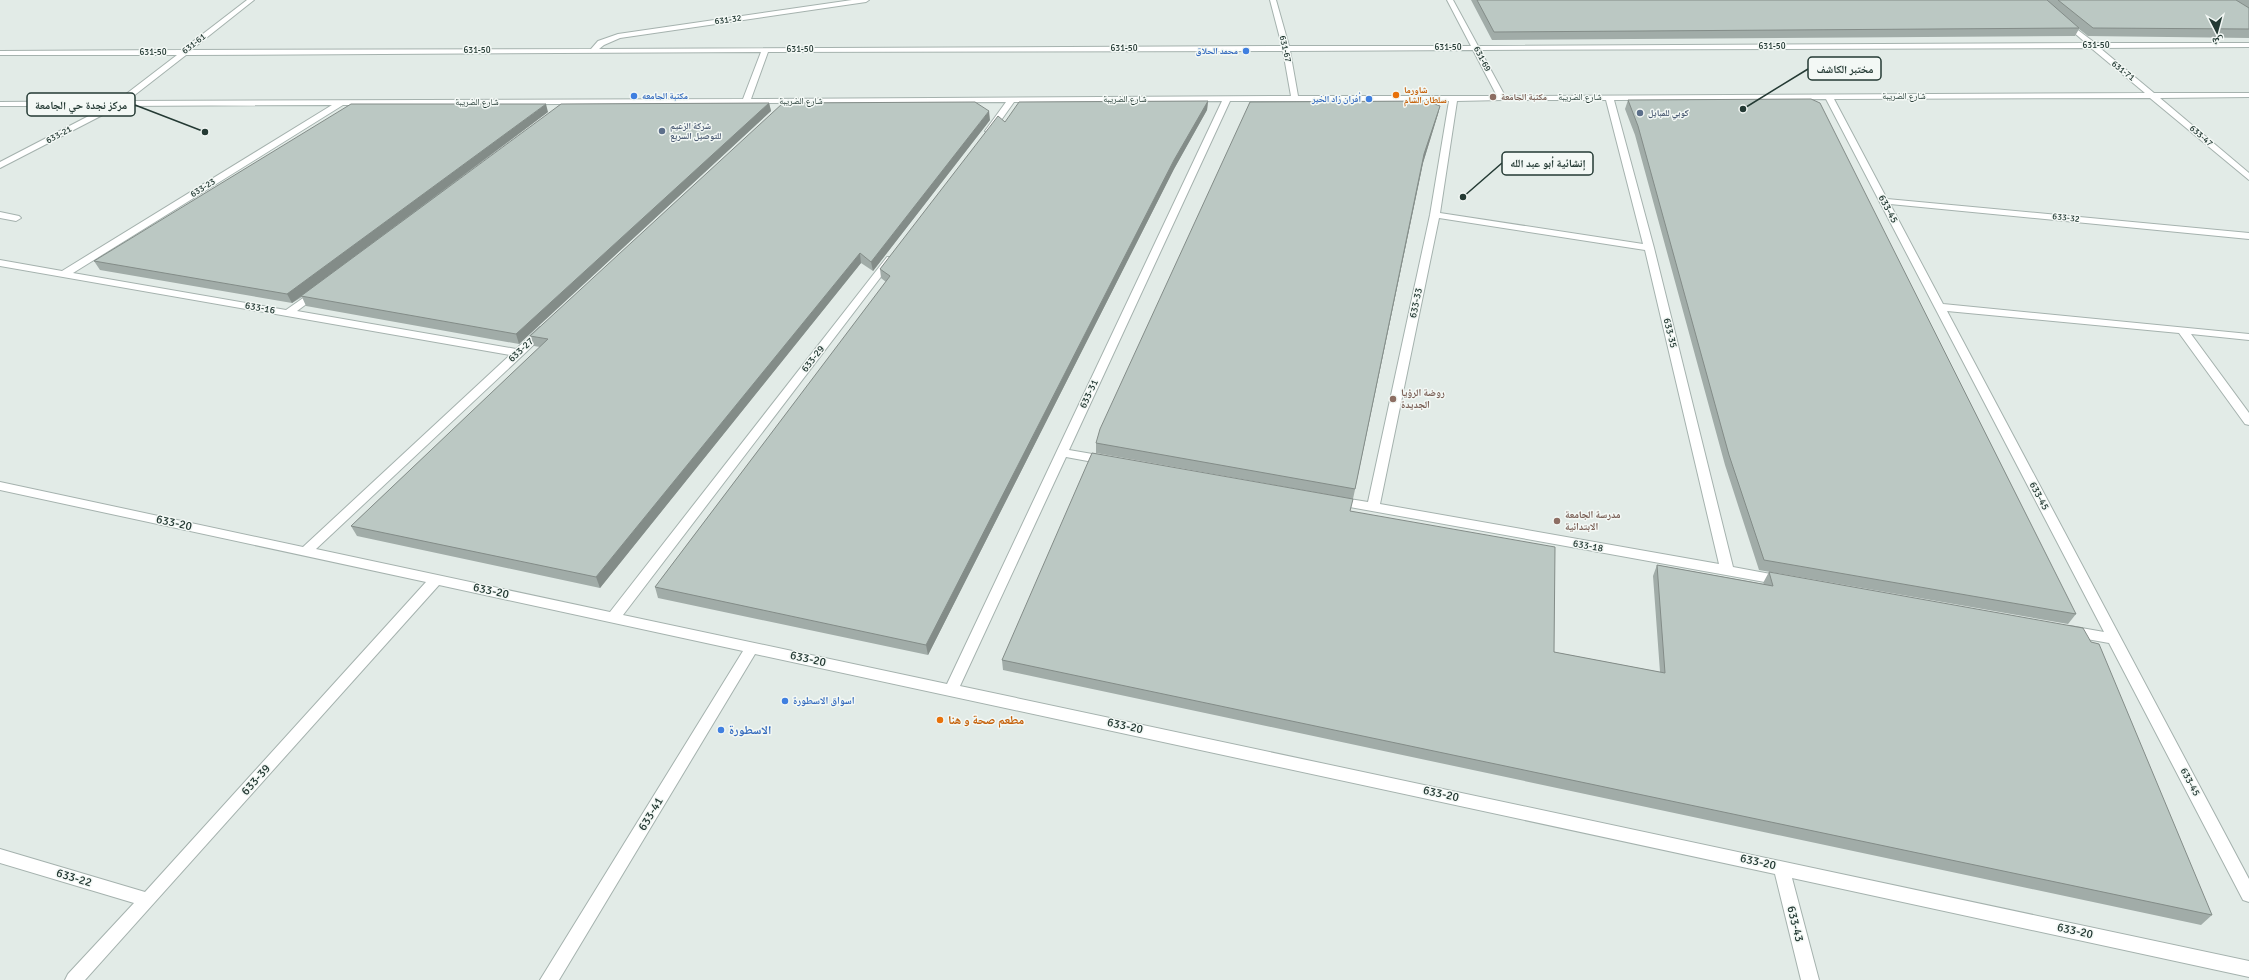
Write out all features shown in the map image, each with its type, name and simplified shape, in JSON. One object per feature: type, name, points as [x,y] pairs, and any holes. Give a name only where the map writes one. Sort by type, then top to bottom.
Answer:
[{"type":"street","name":"631-61","points":[[118,104],[251,0]]},
{"type":"street","name":"631-32","points":[[594,50],[601,43],[618,36],[866,0]]},
{"type":"street","name":"631-67","points":[[1273,0],[1286,48],[1295,99]]},
{"type":"street","name":"631-69","points":[[1450,0],[1502,98]]},
{"type":"street","name":"631-71","points":[[2062,20],[2090,46],[2153,95]]},
{"type":"street","name":"631-50","points":[[0,53],[766,49],[2090,46],[2249,44]]},
{"type":"street","points":[[746,101],[766,49]]},
{"type":"street","name":"633-47","points":[[2153,95],[2249,177]]},
{"type":"street","name":"شارع الضريبة","points":[[0,104],[2249,95]]},
{"type":"street","name":"633-45","points":[[1829,96],[2249,895]]},
{"type":"street","name":"633-35","points":[[1609,97],[1649,248],[1727,570]]},
{"type":"street","name":"633-33","points":[[1373,508],[1434,215],[1453,98]]},
{"type":"street","name":"633-31","points":[[952,689],[1227,99]]},
{"type":"street","points":[[983,138],[1012,100]]},
{"type":"street","points":[[778,112],[789,101]]},
{"type":"street","points":[[557,111],[570,102]]},
{"type":"street","name":"633-23","points":[[64,274],[342,103]]},
{"type":"street","name":"633-21","points":[[0,165],[118,104]]},
{"type":"street","name":"633-32","points":[[1884,200],[2249,236]]},
{"type":"street","points":[[0,215],[16,218]]},
{"type":"street","points":[[1434,215],[1649,248]]},
{"type":"street","name":"633-29","points":[[614,617],[896,251]]},
{"type":"street","name":"633-16","points":[[0,263],[519,353]]},
{"type":"street","points":[[288,313],[325,285]]},
{"type":"street","points":[[1940,307],[2249,337]]},
{"type":"street","name":"633-27","points":[[306,551],[554,320]]},
{"type":"street","points":[[2182,330],[2249,420]]},
{"type":"street","points":[[1062,453],[1116,463]]},
{"type":"street","name":"633-20","points":[[0,486],[1781,867],[2249,969]]},
{"type":"street","name":"633-18","points":[[1326,499],[1796,582]]},
{"type":"street","name":"633-39","points":[[74,980],[437,579]]},
{"type":"street","points":[[2060,629],[2114,639]]},
{"type":"street","name":"633-41","points":[[549,980],[752,647]]},
{"type":"street","name":"633-22","points":[[0,856],[148,900]]},
{"type":"street","name":"633-43","points":[[1781,867],[1810,980]]},
{"type":"building","points":[[1477,0],[2047,0],[2079,28],[1494,32]]},
{"type":"building","points":[[2058,0],[2236,0],[2249,8],[2249,29],[2093,28]]},
{"type":"building","points":[[1811,99],[1820,103],[2076,614],[1764,560],[1729,455],[1638,126],[1628,100]]},
{"type":"building","points":[[1208,101],[1174,160],[926,645],[655,587],[890,276],[880,269],[998,116],[1005,122],[1019,102]]},
{"type":"building","points":[[1427,101],[1440,106],[1424,154],[1355,489],[1096,443],[1100,429],[1250,102]]},
{"type":"building","points":[[975,102],[989,111],[871,262],[860,253],[596,577],[351,526],[548,339],[530,336],[783,103]]},
{"type":"building","points":[[769,103],[516,334],[301,296],[561,104]]},
{"type":"building","points":[[351,104],[546,104],[287,294],[94,261]]},
{"type":"building","points":[[1092,453],[1353,499],[1350,511],[1555,547],[1554,652],[1665,673],[1657,565],[1773,586],[1769,572],[2083,628],[2091,642],[2099,644],[2212,915],[1002,660]]},
{"type":"place","name":"محمد الحلاق","points":[[1246,51]]},
{"type":"place","name":"شاورما سلطان الشام","points":[[1396,95]]},
{"type":"place","name":"مكتبة الجامعه","points":[[634,96]]},
{"type":"place","name":"مكتبة الجامعة","points":[[1493,97]]},
{"type":"place","name":"أفران زاد الخير","points":[[1369,99]]},
{"type":"place","name":"مختبر الكاشف","points":[[1743,109]]},
{"type":"place","name":"كوبي للمبايل","points":[[1640,113]]},
{"type":"place","name":"شركة الزعيم للتوصيل السريع","points":[[662,131]]},
{"type":"place","name":"مركز نجدة حي الجامعة","points":[[205,132]]},
{"type":"place","name":"إنشائية أبو عبد الله","points":[[1463,197]]},
{"type":"place","name":"روضة الرؤيا الجديدة","points":[[1393,399]]},
{"type":"place","name":"مدرسة الجامعة الابتدائية","points":[[1557,521]]},
{"type":"place","name":"اسواق الاسطورة","points":[[785,701]]},
{"type":"place","name":"مطعم صحة و هنا","points":[[940,720]]},
{"type":"place","name":"الاسطورة","points":[[721,730]]}]
